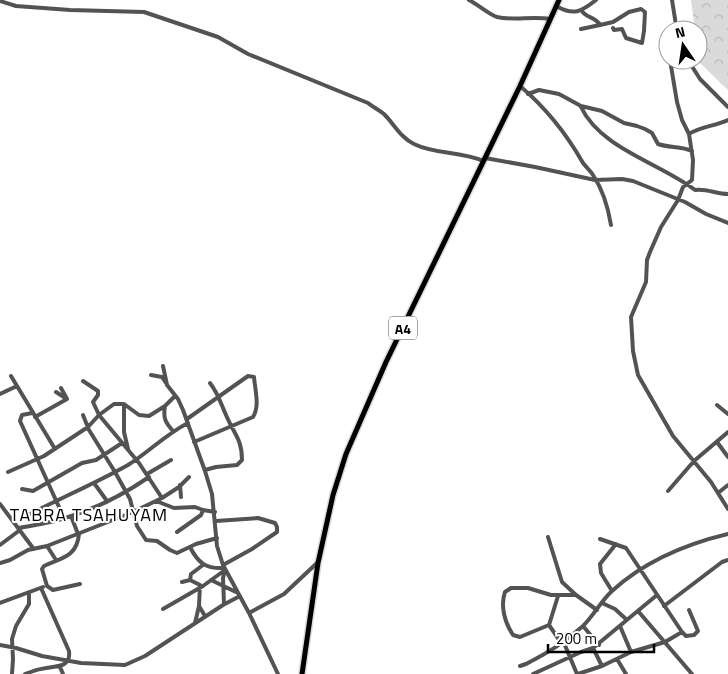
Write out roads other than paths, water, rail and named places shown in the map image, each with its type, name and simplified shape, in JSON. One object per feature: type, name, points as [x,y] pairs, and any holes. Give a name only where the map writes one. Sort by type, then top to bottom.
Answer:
[{"type":"highway","name":"A4","points":[[302,674],[318,563],[333,495],[346,454],[386,362],[520,86],[559,0]]},
{"type":"street","points":[[469,0],[496,17],[515,19],[537,17],[550,19]]},
{"type":"street","points":[[556,6],[566,12],[582,11],[596,0]]},
{"type":"street","points":[[672,0],[674,20]]},
{"type":"street","points":[[0,1],[16,6],[144,12],[172,20],[218,37],[248,54],[368,103],[384,114],[401,134],[414,144],[441,153],[535,167],[596,180],[622,179],[633,181],[728,223]]},
{"type":"street","points":[[581,28],[614,22],[634,10],[642,9],[644,12],[642,43],[626,38],[622,29],[614,30],[613,28]]},
{"type":"street","points":[[582,11],[600,25]]},
{"type":"street","points":[[672,70],[677,102],[682,120],[689,134],[692,151],[692,180],[686,184],[680,193],[650,252],[647,260],[646,282],[632,314],[632,340],[638,375],[673,436],[694,461],[728,509]]},
{"type":"street","points":[[694,70],[700,79],[728,107]]},
{"type":"street","points":[[520,86],[558,124],[596,180],[602,190],[611,225]]},
{"type":"street","points":[[528,94],[539,90],[552,91],[581,106],[602,111],[624,124],[637,126],[652,133],[658,144],[673,148],[683,147],[692,151]]},
{"type":"street","points":[[581,106],[587,118],[607,138],[638,158],[695,190],[701,189],[728,194]]},
{"type":"street","points":[[689,134],[694,130],[728,120]]},
{"type":"street","points":[[163,366],[167,385]]},
{"type":"street","points":[[151,374],[162,377],[176,396],[188,421],[212,494],[218,551],[224,568],[249,612],[278,674]]},
{"type":"street","points":[[10,376],[55,449]]},
{"type":"street","points":[[30,514],[136,460],[219,396],[248,376],[254,377],[255,413],[248,420],[194,442]]},
{"type":"street","points":[[83,380],[98,391],[98,395],[93,402],[99,415],[136,460],[162,498]]},
{"type":"street","points":[[205,470],[240,464],[242,460],[239,439],[219,396],[210,383]]},
{"type":"street","points":[[0,394],[17,386]]},
{"type":"street","points":[[61,388],[67,399]]},
{"type":"street","points":[[56,392],[67,399]]},
{"type":"street","points":[[8,472],[37,460],[55,449],[88,427],[99,415],[114,404],[124,404],[143,416],[149,416],[176,396]]},
{"type":"street","points":[[62,519],[59,507],[20,421],[22,415],[34,415],[67,399]]},
{"type":"street","points":[[124,404],[124,432],[128,450]]},
{"type":"street","points":[[717,405],[728,414]]},
{"type":"street","points":[[165,406],[164,419],[173,431]]},
{"type":"street","points":[[83,415],[126,493],[132,505],[141,535],[146,540],[157,541],[178,553],[217,538]]},
{"type":"street","points":[[668,491],[694,461],[728,432]]},
{"type":"street","points":[[717,442],[728,457]]},
{"type":"street","points":[[22,489],[33,491],[82,463],[96,460],[122,443]]},
{"type":"street","points":[[0,545],[19,529],[71,516],[126,493],[171,460]]},
{"type":"street","points":[[0,563],[33,548],[47,546],[133,512],[162,498],[189,477]]},
{"type":"street","points":[[94,483],[107,501]]},
{"type":"street","points":[[180,485],[181,497]]},
{"type":"street","points":[[718,493],[728,485]]},
{"type":"street","points":[[156,501],[174,508],[195,507],[215,512]]},
{"type":"street","points":[[0,504],[33,548]]},
{"type":"street","points":[[177,532],[201,515],[203,510]]},
{"type":"street","points":[[71,516],[78,534],[78,543],[67,557],[56,560],[42,569],[48,586],[53,590],[80,584]]},
{"type":"street","points":[[163,609],[200,588],[224,568],[277,532],[276,523],[258,518],[216,521]]},
{"type":"street","points":[[520,666],[564,644],[583,626],[612,590],[640,570],[670,553],[728,534]]},
{"type":"street","points":[[548,537],[562,582],[597,610]]},
{"type":"street","points":[[600,539],[626,548],[684,635],[694,636],[698,633],[690,610]]},
{"type":"street","points":[[612,590],[601,573],[600,564],[616,544]]},
{"type":"street","points":[[47,546],[56,560]]},
{"type":"street","points":[[190,547],[203,565],[224,568]]},
{"type":"street","points":[[664,606],[722,562],[728,560]]},
{"type":"street","points":[[249,612],[284,594],[318,563]]},
{"type":"street","points":[[190,580],[191,574],[203,565]]},
{"type":"street","points":[[224,568],[224,604]]},
{"type":"street","points":[[182,582],[190,580],[197,582],[200,588],[199,606],[195,623]]},
{"type":"street","points":[[211,580],[239,594]]},
{"type":"street","points":[[0,603],[48,586]]},
{"type":"street","points":[[25,674],[41,669],[60,667],[68,660],[69,651],[41,588]]},
{"type":"street","points":[[558,596],[549,625],[523,636],[515,636],[510,629],[502,604],[504,595],[509,589],[528,588],[544,594],[558,596],[576,595]]},
{"type":"street","points":[[12,674],[13,659],[11,647],[16,626],[29,604],[29,592]]},
{"type":"street","points":[[0,645],[42,656],[80,663],[125,665],[145,656],[239,594]]},
{"type":"street","points":[[534,674],[599,645],[657,595]]},
{"type":"street","points":[[602,603],[615,609],[627,620]]},
{"type":"street","points":[[199,606],[205,616]]},
{"type":"street","points":[[638,610],[692,674]]},
{"type":"street","points":[[549,625],[564,644],[577,674],[602,666],[631,652],[665,642],[682,632]]},
{"type":"street","points":[[583,626],[599,645]]},
{"type":"street","points":[[620,626],[631,652]]},
{"type":"street","points":[[593,648],[602,666]]},
{"type":"street","points":[[617,659],[626,674]]},
{"type":"street","points":[[60,667],[63,674]]},
{"type":"district","name":"TABRA TSAHUYAM","points":[[89,514]]}]
